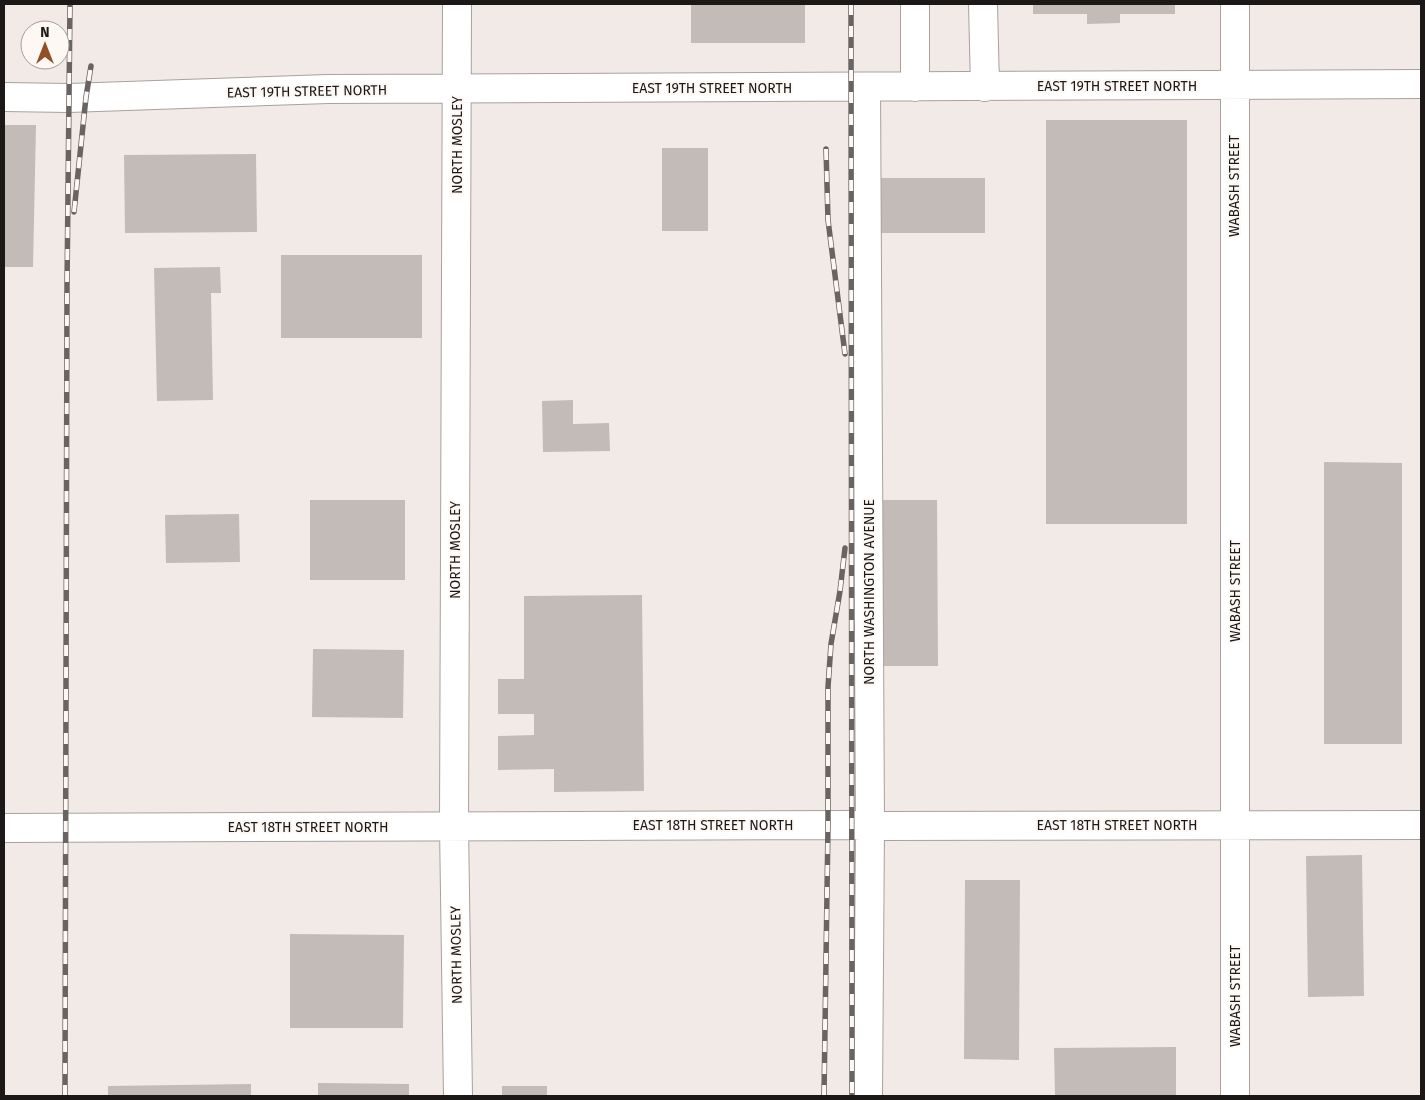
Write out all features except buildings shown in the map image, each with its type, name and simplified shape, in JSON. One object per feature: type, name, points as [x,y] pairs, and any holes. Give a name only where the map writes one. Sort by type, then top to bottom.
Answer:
[{"type":"street","name":"NORTH MOSLEY","points":[[457,4],[454,826],[458,1096]]},
{"type":"street","points":[[915,87],[916,4]]},
{"type":"street","points":[[983,4],[985,86]]},
{"type":"street","name":"WABASH STREET","points":[[1234,4],[1235,1096]]},
{"type":"street","name":"EAST 19TH STREET NORTH","points":[[4,97],[69,98],[328,89],[1421,84]]},
{"type":"street","name":"NORTH WASHINGTON AVENUE","points":[[866,87],[870,826],[868,1096]]},
{"type":"street","name":"EAST 18TH STREET NORTH","points":[[4,828],[1421,825]]},
{"type":"railway","points":[[65,1096],[67,287],[70,4]]},
{"type":"railway","points":[[851,4],[852,1096]]},
{"type":"railway","points":[[74,212],[91,66]]},
{"type":"railway","points":[[826,149],[828,220],[845,354]]},
{"type":"railway","points":[[824,1096],[828,687],[831,644],[845,548]]}]
